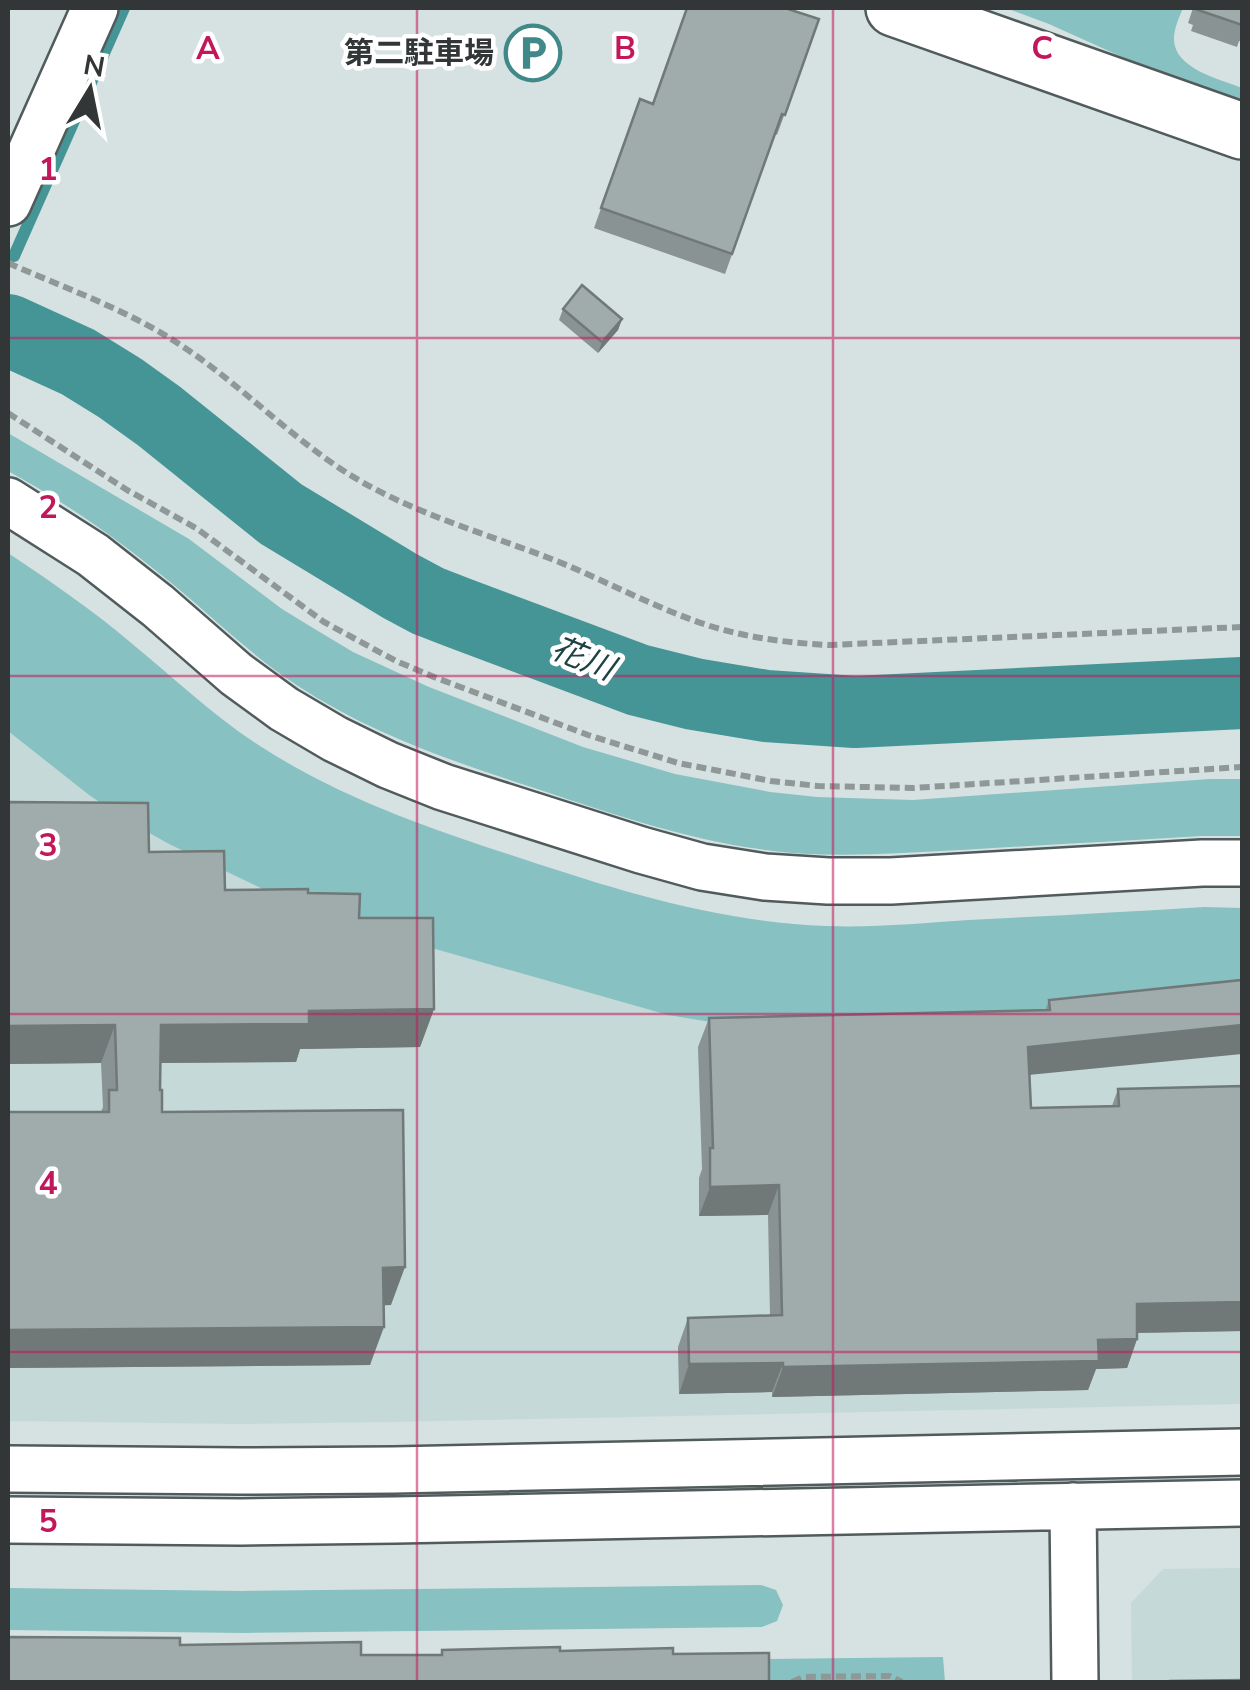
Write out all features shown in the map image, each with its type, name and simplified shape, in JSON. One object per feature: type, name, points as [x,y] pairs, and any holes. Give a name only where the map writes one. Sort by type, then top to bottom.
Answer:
[{"type":"main road","points":[[894,8],[1242,131]]},
{"type":"street","points":[[8,203],[94,8]]},
{"type":"street","points":[[8,501],[93,555],[236,674],[335,739],[443,787],[641,850],[702,867],[828,882],[1242,863]]},
{"type":"street","points":[[8,1469],[240,1472],[1242,1452]]},
{"type":"street","points":[[8,1520],[356,1521],[1242,1503]]},
{"type":"street","points":[[1073,1506],[1075,1682]]},
{"type":"path","points":[[8,263],[146,325],[183,346],[312,449],[386,495],[580,570],[710,626],[789,643],[829,645],[1242,627]]},
{"type":"path","points":[[8,413],[127,490],[196,528],[290,599],[359,642],[434,676],[633,750],[724,773],[866,788],[1242,767]]},
{"type":"path","points":[[792,1682],[803,1677],[890,1676],[902,1682]]},
{"type":"shaded area","points":[[1006,8],[1183,8],[1176,27],[1176,49],[1200,71],[1242,88],[1242,101],[1151,70]]},
{"type":"shaded area","points":[[8,433],[189,539],[282,609],[353,652],[429,687],[583,747],[675,774],[817,797],[913,800],[1242,779],[1242,836],[888,854],[814,854],[704,839],[584,805],[408,743],[298,686],[115,539],[8,471]]},
{"type":"shaded area","points":[[8,553],[100,618],[260,746],[323,782],[421,824],[635,894],[710,912],[787,923],[880,926],[1242,908],[1242,1000],[747,1028],[668,1015],[319,916],[126,820],[8,731]]},
{"type":"shaded area","points":[[8,731],[127,820],[319,916],[668,1015],[747,1028],[1242,1000],[1242,1404],[393,1422],[8,1421]]},
{"type":"shaded area","points":[[1242,1568],[1242,1682],[1132,1682],[1131,1603],[1163,1569]]},
{"type":"shaded area","points":[[761,1585],[776,1590],[783,1605],[777,1621],[762,1627],[242,1633],[8,1630],[8,1588],[241,1591]]},
{"type":"shaded area","points":[[943,1657],[945,1682],[767,1682],[767,1659]]},
{"type":"building","points":[[687,8],[785,8],[819,19],[732,254],[601,208],[640,99],[653,104]]},
{"type":"building","points":[[1242,8],[1242,25],[1198,10]]},
{"type":"building","points":[[582,285],[622,319],[602,342],[563,309]]},
{"type":"building","points":[[8,802],[148,803],[149,852],[224,851],[225,890],[308,889],[308,893],[360,894],[359,918],[433,918],[434,1009],[309,1011],[309,1024],[161,1025],[162,1112],[403,1110],[405,1267],[383,1268],[384,1327],[8,1330],[8,1112],[109,1112],[109,1090],[117,1090],[115,1025],[8,1026]]},
{"type":"building","points":[[1242,980],[1242,1025],[1028,1047],[1031,1108],[1119,1106],[1118,1089],[1242,1086],[1242,1302],[1137,1304],[1137,1339],[1098,1340],[1099,1361],[783,1367],[783,1363],[689,1364],[688,1318],[782,1315],[779,1185],[710,1187],[713,1148],[709,1018],[1050,1010],[1049,1000]]},
{"type":"building","points":[[8,1637],[180,1638],[180,1645],[361,1642],[361,1655],[442,1655],[442,1650],[560,1647],[560,1651],[673,1648],[673,1654],[769,1653],[769,1682],[8,1682]]},
{"type":"building","points":[[1170,1681],[1242,1682],[1170,1682]]},
{"type":"waterway","points":[[14,256],[124,8]]},
{"type":"waterway","name":"花川","points":[[8,330],[78,362],[120,388],[281,514],[400,586],[428,601],[638,680],[766,706],[855,712],[1242,693]]},
{"type":"place","name":"第二駐車場","points":[[533,53]]}]
